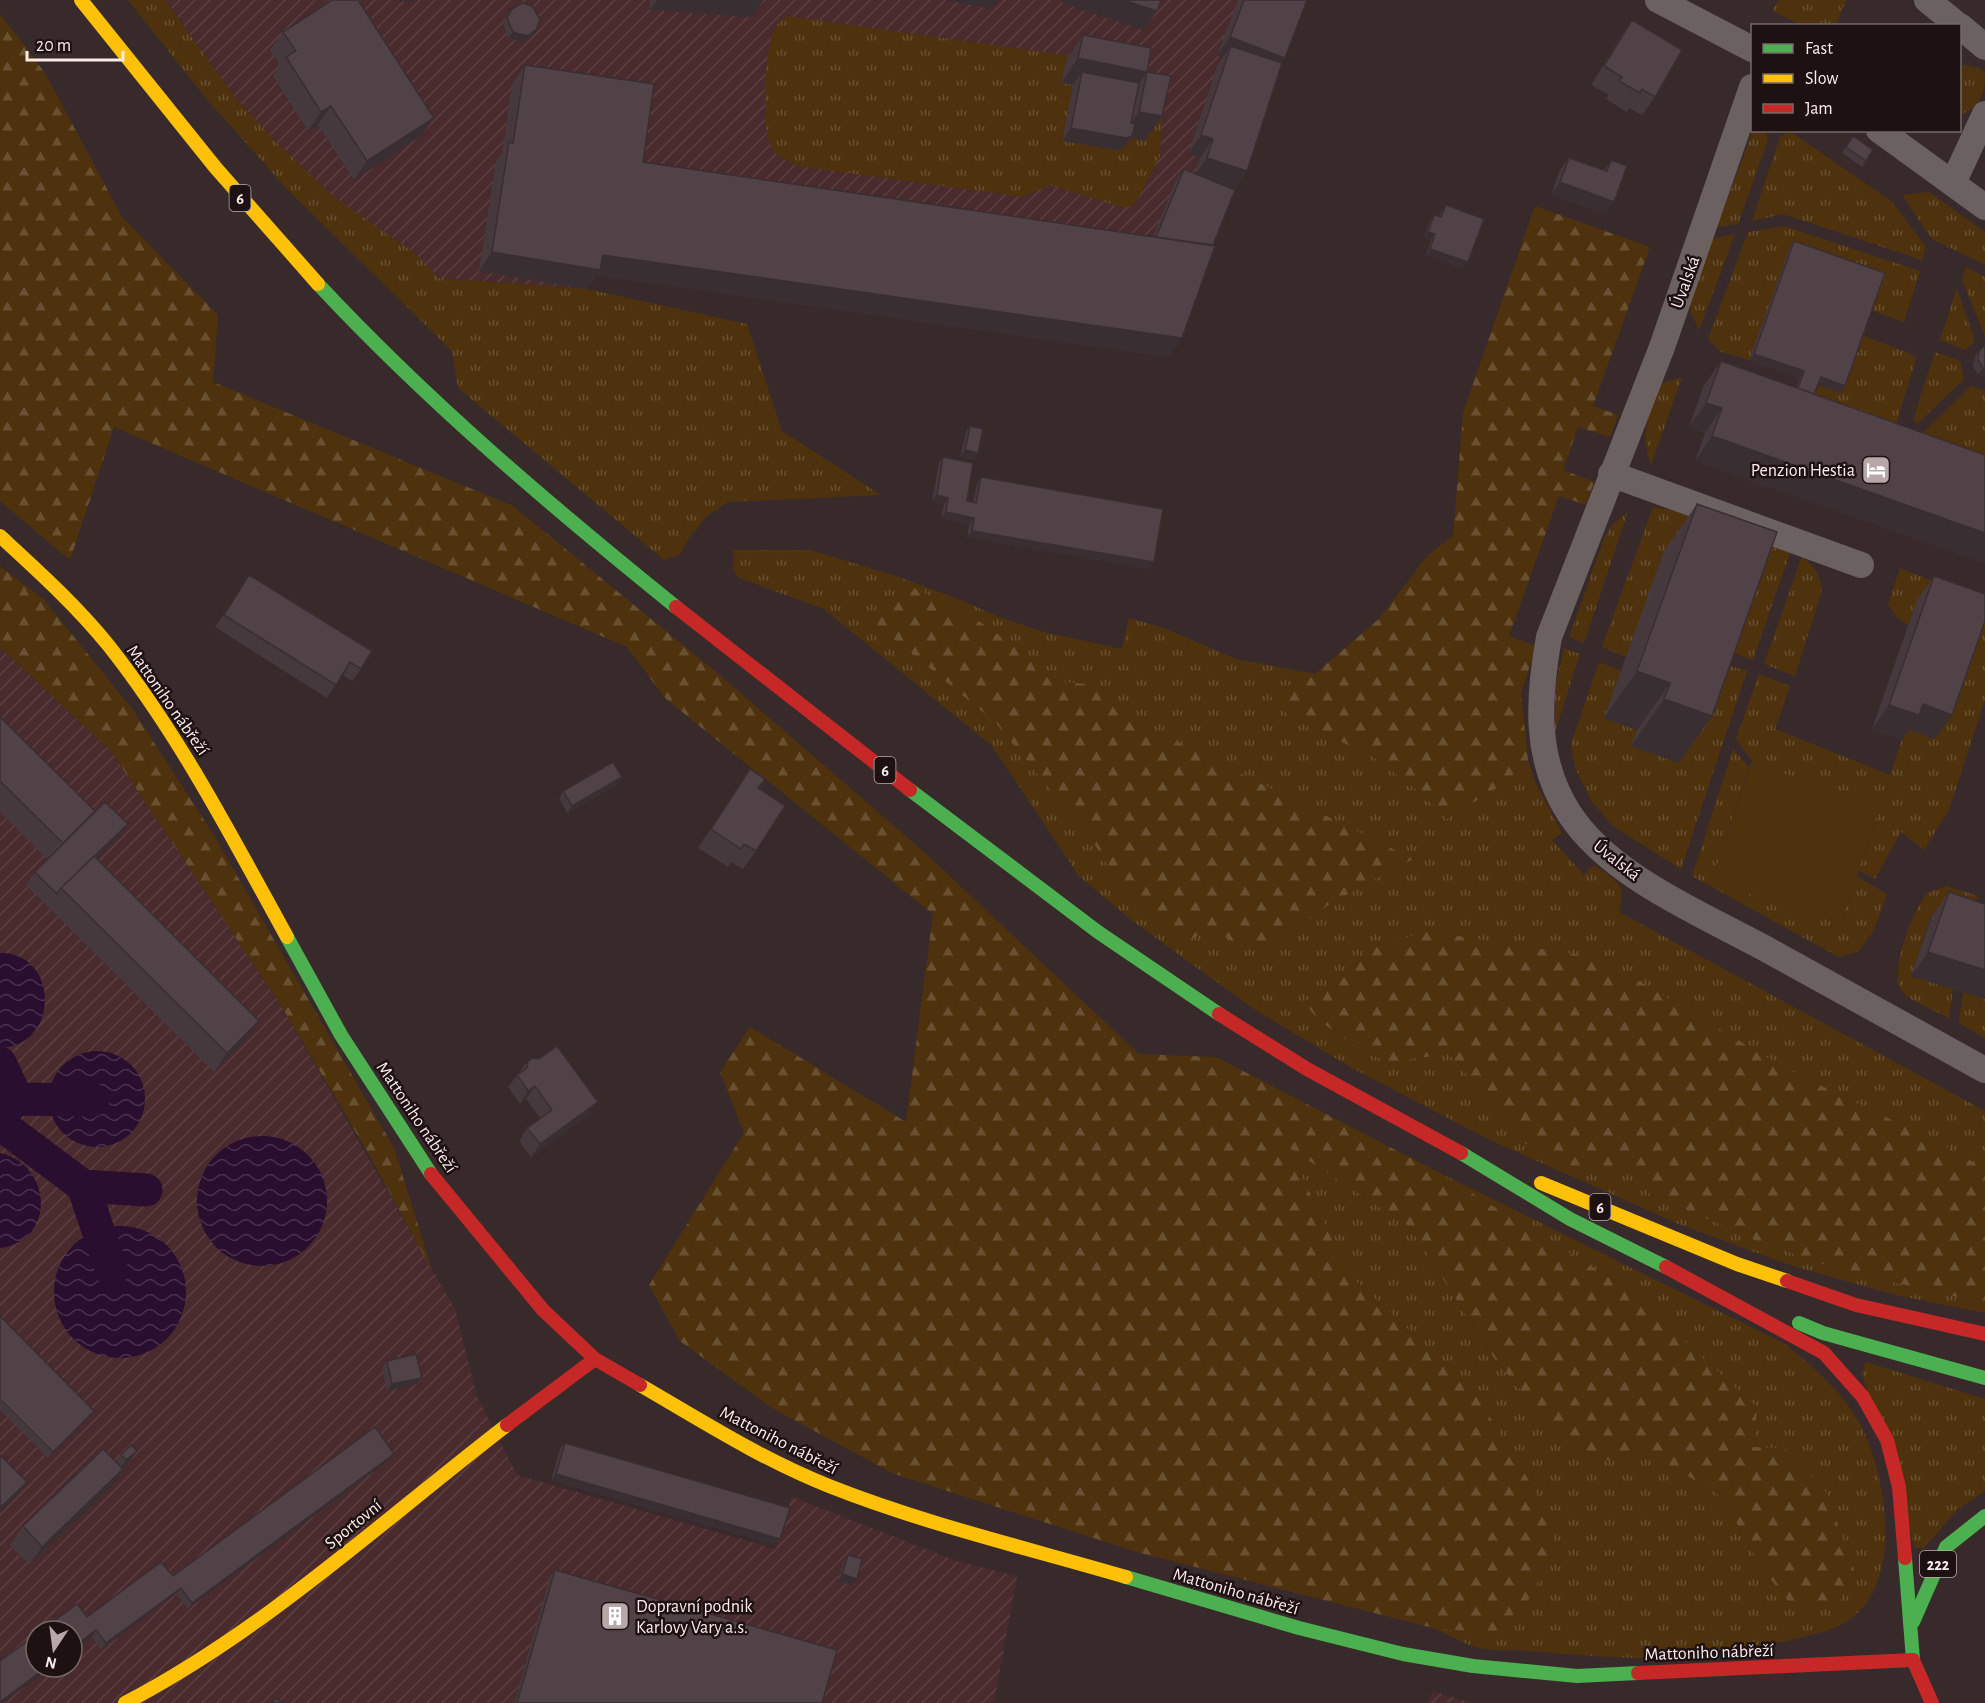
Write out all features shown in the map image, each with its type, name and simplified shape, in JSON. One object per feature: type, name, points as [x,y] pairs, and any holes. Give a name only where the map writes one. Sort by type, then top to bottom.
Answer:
[{"type":"main road","name":"6","points":[[81,0],[239,197],[356,323],[452,415],[586,535],[824,723],[1104,936],[1285,1056],[1461,1153],[1570,1219],[1710,1289],[1823,1333],[1985,1378]]},
{"type":"main road","points":[[118,22],[132,65]]},
{"type":"main road","name":"Mattoniho nábřeží","points":[[0,536],[51,583],[108,645],[156,712],[197,773],[341,1035],[431,1174],[543,1310],[595,1359],[750,1449],[830,1486],[934,1521],[1265,1618],[1403,1654],[1473,1665],[1578,1676],[1913,1660]]},
{"type":"main road","name":"6","points":[[1461,1153],[1579,1198],[1737,1264],[1856,1305],[1985,1334]]},
{"type":"main road","points":[[1710,1289],[1824,1353],[1863,1397],[1887,1440],[1899,1486],[1911,1626]]},
{"type":"main road","name":"Sportovní","points":[[125,1703],[159,1686],[261,1621],[504,1425],[595,1359]]},
{"type":"main road","name":"222","points":[[1932,1703],[1913,1660],[1911,1626],[1946,1546],[1985,1516]]},
{"type":"street","points":[[1658,0],[1751,48]]},
{"type":"street","points":[[1927,0],[1957,24]]},
{"type":"street","points":[[1961,28],[1985,47]]},
{"type":"street","name":"Úvalská","points":[[1751,90],[1662,347],[1611,474],[1550,637],[1542,677],[1540,720],[1543,749],[1551,779],[1569,814],[1597,848],[1638,877],[1985,1070]]},
{"type":"street","points":[[1953,183],[1985,114]]},
{"type":"street","points":[[1882,132],[1985,207]]},
{"type":"street","points":[[1611,474],[1862,565]]},
{"type":"shaded area","points":[[165,0],[1301,0],[1234,189],[1169,357],[590,274],[587,289],[439,278],[415,253],[340,203],[278,144],[236,99]]},
{"type":"shaded area","points":[[0,647],[111,751],[282,1007],[455,1309],[477,1396],[517,1475],[776,1549],[792,1497],[957,1561],[1017,1576],[994,1703],[0,1703]]},
{"type":"shaded area","points":[[1432,1691],[1472,1703],[1428,1703]]},
{"type":"green space","points":[[128,0],[165,0],[236,99],[278,144],[335,198],[415,253],[439,278],[587,289],[747,324],[782,431],[881,495],[728,502],[707,516],[689,538],[680,555],[664,560],[458,388],[452,351],[288,190],[205,97]]},
{"type":"green space","points":[[1779,0],[1846,0],[1837,24],[1800,24],[1772,11]]},
{"type":"green space","points":[[0,14],[45,73],[122,217],[218,315],[213,382],[513,506],[722,677],[924,852],[1139,1054],[1216,1057],[1436,1171],[1625,1287],[1757,1408],[1754,1447],[1784,1448],[1826,1492],[1854,1569],[1837,1607],[1790,1603],[1764,1571],[1721,1496],[1654,1456],[1581,1462],[1494,1358],[1410,1227],[1288,1147],[1349,1275],[1472,1388],[1547,1510],[1554,1541],[1532,1596],[1493,1634],[1433,1628],[1137,1552],[892,1473],[772,1408],[680,1341],[649,1285],[744,1133],[720,1072],[750,1027],[906,1122],[933,914],[666,699],[627,647],[114,427],[70,560],[0,501]]},
{"type":"green space","points":[[787,16],[1065,55],[1136,69],[1162,110],[1160,156],[1135,204],[1124,208],[1050,185],[1023,197],[798,166],[774,151],[768,138],[766,123],[765,86],[769,49],[777,25]]},
{"type":"green space","points":[[1965,65],[1980,68],[1985,74],[1985,82],[1980,100],[1961,115],[1961,67]]},
{"type":"green space","points":[[1753,132],[1766,132],[1768,140],[1738,224],[1717,227]]},
{"type":"green space","points":[[1787,133],[1794,134],[1891,201],[1926,247],[1922,260],[1783,214],[1752,221],[1780,137]]},
{"type":"green space","points":[[1929,192],[1985,232],[1985,265],[1932,239],[1902,195]]},
{"type":"green space","points":[[1535,206],[1650,247],[1593,406],[1618,415],[1610,437],[1578,427],[1563,470],[1594,482],[1586,505],[1559,496],[1509,636],[1536,646],[1521,694],[1528,760],[1503,784],[1447,819],[1422,794],[1375,758],[1290,717],[1269,694],[1315,674],[1380,618],[1427,556],[1453,536],[1463,413]]},
{"type":"green space","points":[[1784,226],[1920,271],[1904,322],[1870,310],[1749,360],[1721,352],[1708,339],[1748,232]]},
{"type":"green space","points":[[1735,234],[1699,330],[1691,313],[1690,299],[1711,239]]},
{"type":"green space","points":[[1966,267],[1985,277],[1985,336],[1962,280]]},
{"type":"green space","points":[[1957,288],[1975,341],[1965,350],[1940,340]]},
{"type":"green space","points":[[1861,335],[1909,353],[1916,359],[1888,450],[1803,420],[1816,384],[1840,392]]},
{"type":"green space","points":[[1935,352],[1960,361],[1964,379],[1917,424],[1913,420]]},
{"type":"green space","points":[[1682,377],[1651,465],[1646,443],[1649,413],[1662,383]]},
{"type":"green space","points":[[1971,386],[1985,391],[1985,462],[1917,439]]},
{"type":"green space","points":[[1653,507],[1673,510],[1709,522],[1626,657],[1602,647]]},
{"type":"green space","points":[[1628,512],[1584,643],[1569,637],[1604,539],[1612,525]]},
{"type":"green space","points":[[1726,527],[1791,550],[1753,660],[1720,648]]},
{"type":"green space","points":[[733,550],[810,550],[899,577],[999,617],[1044,632],[1122,649],[1129,618],[1164,628],[1236,659],[1315,674],[1269,694],[1290,717],[1375,758],[1422,794],[1447,819],[1503,784],[1528,760],[1535,782],[1562,833],[1552,840],[1584,875],[1594,865],[1618,883],[1622,895],[1619,912],[1985,1111],[1985,1313],[1896,1295],[1787,1264],[1681,1225],[1490,1140],[1352,1068],[1254,1009],[1130,919],[1079,876],[992,746],[824,609],[739,578],[733,569]]},
{"type":"green space","points":[[1802,556],[1816,571],[1822,590],[1795,676],[1764,664]]},
{"type":"green space","points":[[0,566],[44,600],[133,710],[213,834],[394,1148],[432,1270],[367,1151],[282,1007],[111,751],[0,647]]},
{"type":"green space","points":[[1900,568],[1985,602],[1985,699],[1949,810],[1924,850],[1901,832],[1875,879],[1858,870],[1879,805],[1755,765],[1736,739],[1759,674],[1790,686],[1775,729],[1890,775],[1906,728],[1934,739],[1908,625],[1897,618],[1888,604]]},
{"type":"green space","points":[[912,587],[973,617],[1013,645],[1051,680],[1101,686],[1139,723],[1413,859],[1331,903],[1292,932],[1262,944],[1233,942],[1210,926],[1188,942],[1129,900],[1095,845],[995,722],[871,620],[884,602]]},
{"type":"green space","points":[[1564,648],[1580,654],[1555,732],[1555,688]]},
{"type":"green space","points":[[1599,662],[1621,671],[1604,718],[1637,730],[1632,747],[1716,662],[1747,671],[1681,869],[1613,826],[1592,802],[1575,768],[1571,744]]},
{"type":"green space","points":[[1733,749],[1749,767],[1712,881],[1841,923],[1857,876],[1887,894],[1874,930],[1859,951],[1839,957],[1692,876]]},
{"type":"green space","points":[[1751,763],[1880,805],[1841,924],[1712,881]]},
{"type":"green space","points":[[1946,886],[1978,896],[1969,928],[1931,916],[1911,976],[1953,989],[1949,1018],[1903,993],[1899,984],[1898,972],[1909,926],[1922,901],[1928,893]]},
{"type":"green space","points":[[1426,931],[1600,958],[1785,1068],[1947,1147],[1985,1169],[1985,1303],[1843,1271],[1755,1240],[1648,1193],[1630,1167],[1583,1171],[1524,1143],[1449,1054],[1409,1059],[1399,1069],[1335,1032],[1303,1002],[1350,974],[1368,950]]},
{"type":"green space","points":[[1963,992],[1985,999],[1985,1038],[1959,1023]]},
{"type":"green space","points":[[1287,1146],[1410,1227],[1494,1358],[1581,1461],[1654,1456],[1721,1496],[1764,1571],[1754,1447],[1757,1408],[1625,1287],[1436,1171],[1787,1345],[1842,1397],[1867,1438],[1876,1464],[1885,1522],[1884,1551],[1879,1578],[1868,1601],[1850,1619],[1822,1632],[1746,1649],[1684,1657],[1617,1657],[1488,1649],[1475,1647],[1433,1628],[1492,1634],[1472,1388],[1349,1275]]},
{"type":"green space","points":[[1866,1362],[1985,1399],[1985,1491],[1957,1510],[1924,1548],[1915,1548],[1862,1373]]},
{"type":"water","points":[[0,953],[20,957],[34,968],[42,983],[45,1000],[42,1017],[34,1032],[20,1043],[0,1048]]},
{"type":"water","points":[[97,1051],[115,1055],[131,1065],[141,1081],[145,1099],[141,1117],[131,1133],[115,1143],[97,1147],[79,1143],[63,1133],[53,1117],[49,1099],[53,1081],[63,1065],[79,1055]]},
{"type":"water","points":[[262,1136],[287,1141],[308,1155],[322,1176],[327,1201],[322,1226],[308,1247],[287,1261],[262,1266],[237,1261],[216,1247],[202,1226],[197,1201],[202,1176],[216,1155],[237,1141]]},
{"type":"water","points":[[0,1153],[18,1160],[30,1172],[38,1186],[41,1202],[39,1218],[31,1232],[18,1242],[0,1248]]},
{"type":"water","points":[[120,1226],[145,1231],[166,1246],[181,1267],[186,1292],[181,1317],[166,1338],[145,1353],[120,1358],[95,1353],[74,1338],[59,1317],[54,1292],[59,1267],[74,1246],[95,1231]]},
{"type":"building","points":[[332,0],[358,0],[434,118],[367,161],[331,106],[321,112],[286,57],[296,51],[283,32]]},
{"type":"building","points":[[1123,0],[1161,0],[1157,11]]},
{"type":"building","points":[[1244,0],[1307,0],[1285,58],[1230,37]]},
{"type":"building","points":[[522,3],[532,6],[540,20],[536,30],[527,36],[513,32],[507,18],[512,9]]},
{"type":"building","points":[[1632,20],[1682,50],[1655,97],[1642,89],[1640,93],[1619,81],[1622,77],[1604,66]]},
{"type":"building","points":[[1083,35],[1151,48],[1147,72],[1078,58]]},
{"type":"building","points":[[1231,46],[1282,63],[1247,171],[1207,158],[1213,139],[1201,135]]},
{"type":"building","points":[[525,65],[654,84],[643,162],[1215,246],[1182,338],[603,255],[600,270],[492,252],[509,142],[513,143]]},
{"type":"building","points":[[1082,72],[1139,83],[1131,123],[1135,124],[1132,136],[1126,138],[1071,128]]},
{"type":"building","points":[[1147,72],[1171,76],[1162,116],[1139,112]]},
{"type":"building","points":[[1853,136],[1873,150],[1866,161],[1846,147]]},
{"type":"building","points":[[1569,158],[1607,171],[1611,160],[1627,166],[1614,202],[1560,182]]},
{"type":"building","points":[[1184,169],[1235,190],[1213,245],[1156,237]]},
{"type":"building","points":[[1446,205],[1484,219],[1468,262],[1430,249],[1435,234],[1428,232],[1434,215],[1441,217]]},
{"type":"building","points":[[1794,241],[1885,273],[1845,386],[1821,377],[1814,394],[1798,388],[1804,371],[1754,354]]},
{"type":"building","points":[[1985,345],[1985,369],[1978,360],[1979,351]]},
{"type":"building","points":[[1721,361],[1985,455],[1985,533],[1712,436],[1722,408],[1706,403]]},
{"type":"building","points":[[970,426],[983,429],[978,453],[965,450]]},
{"type":"building","points":[[943,457],[973,463],[967,501],[976,503],[981,477],[1163,509],[1154,562],[972,531],[974,518],[946,512],[948,498],[937,495]]},
{"type":"building","points":[[1697,504],[1777,532],[1712,716],[1664,699],[1670,683],[1637,671]]},
{"type":"building","points":[[249,575],[372,651],[361,669],[350,662],[336,685],[224,615]]},
{"type":"building","points":[[1934,576],[1985,594],[1985,621],[1952,715],[1923,704],[1919,715],[1889,705]]},
{"type":"building","points":[[0,717],[95,811],[63,843],[0,781]]},
{"type":"building","points":[[613,762],[622,777],[572,806],[563,791]]},
{"type":"building","points":[[750,769],[765,779],[758,788],[785,806],[756,851],[744,844],[741,849],[711,829]]},
{"type":"building","points":[[105,802],[128,824],[57,894],[35,872]]},
{"type":"building","points":[[94,856],[259,1021],[227,1053],[61,888]]},
{"type":"building","points":[[1949,892],[1985,904],[1985,970],[1928,952]]},
{"type":"building","points":[[557,1046],[598,1102],[540,1144],[527,1128],[552,1110],[535,1086],[528,1091],[517,1075],[527,1068],[528,1061],[533,1058],[539,1059]]},
{"type":"building","points":[[0,1316],[94,1411],[53,1452],[0,1399]]},
{"type":"building","points":[[416,1354],[422,1378],[392,1384],[387,1361]]},
{"type":"building","points":[[375,1427],[394,1454],[192,1603],[181,1588],[106,1643],[96,1630],[84,1639],[84,1619],[57,1619],[77,1604],[87,1617],[161,1562],[173,1576]]},
{"type":"building","points":[[565,1443],[790,1508],[780,1539],[556,1474]]},
{"type":"building","points":[[131,1445],[137,1451],[126,1460],[121,1455]]},
{"type":"building","points":[[103,1449],[123,1469],[42,1547],[23,1526]]},
{"type":"building","points":[[0,1455],[27,1482],[2,1506],[0,1504]]},
{"type":"building","points":[[848,1555],[862,1559],[857,1579],[842,1574]]},
{"type":"building","name":"Dopravní podnik Karlovy Vary a.s.","points":[[555,1570],[837,1650],[822,1703],[517,1703]]},
{"type":"building","points":[[24,1644],[24,1679],[31,1679],[0,1702],[0,1661]]},
{"type":"building","points":[[275,1698],[284,1703],[273,1703]]},
{"type":"waterway","points":[[0,1063],[17,1099],[1,1114]]},
{"type":"waterway","points":[[17,1099],[93,1100]]},
{"type":"waterway","points":[[0,1124],[83,1186],[112,1271]]},
{"type":"waterway","points":[[83,1186],[146,1190]]},
{"type":"traffic: fast","points":[[318,284],[403,370],[491,452],[676,607]]},
{"type":"traffic: fast","points":[[910,790],[1098,932],[1219,1014]]},
{"type":"traffic: fast","points":[[287,937],[341,1035],[431,1174]]},
{"type":"traffic: fast","points":[[1461,1153],[1570,1219],[1666,1267]]},
{"type":"traffic: fast","points":[[1799,1323],[1823,1333],[1985,1378]]},
{"type":"traffic: fast","points":[[1913,1622],[1946,1547],[1985,1516]]},
{"type":"traffic: fast","points":[[1905,1558],[1913,1660]]},
{"type":"traffic: fast","points":[[1126,1577],[1299,1628],[1403,1654],[1473,1666],[1577,1676],[1638,1673]]},
{"type":"traffic: slow","points":[[81,0],[215,167],[318,284]]},
{"type":"traffic: slow","points":[[0,536],[84,617],[135,680],[204,788],[287,937]]},
{"type":"traffic: slow","points":[[1541,1183],[1737,1264],[1787,1281]]},
{"type":"traffic: slow","points":[[640,1385],[757,1452],[829,1486],[939,1524],[1126,1577]]},
{"type":"traffic: slow","points":[[125,1703],[176,1674],[274,1608],[322,1573],[507,1425]]},
{"type":"traffic: jam","points":[[676,607],[910,790]]},
{"type":"traffic: jam","points":[[1219,1014],[1307,1069],[1461,1153]]},
{"type":"traffic: jam","points":[[431,1174],[543,1310],[595,1359],[640,1385]]},
{"type":"traffic: jam","points":[[1666,1267],[1824,1353],[1863,1397],[1887,1440],[1899,1487],[1905,1558]]},
{"type":"traffic: jam","points":[[1787,1281],[1856,1305],[1985,1334]]},
{"type":"traffic: jam","points":[[507,1425],[595,1359]]},
{"type":"traffic: jam","points":[[1638,1673],[1913,1660],[1932,1703]]},
{"type":"place","name":"Penzion Hestia","points":[[1876,470]]},
{"type":"place","name":"Dopravní podnik Karlovy Vary a.s.","points":[[615,1616]]}]
